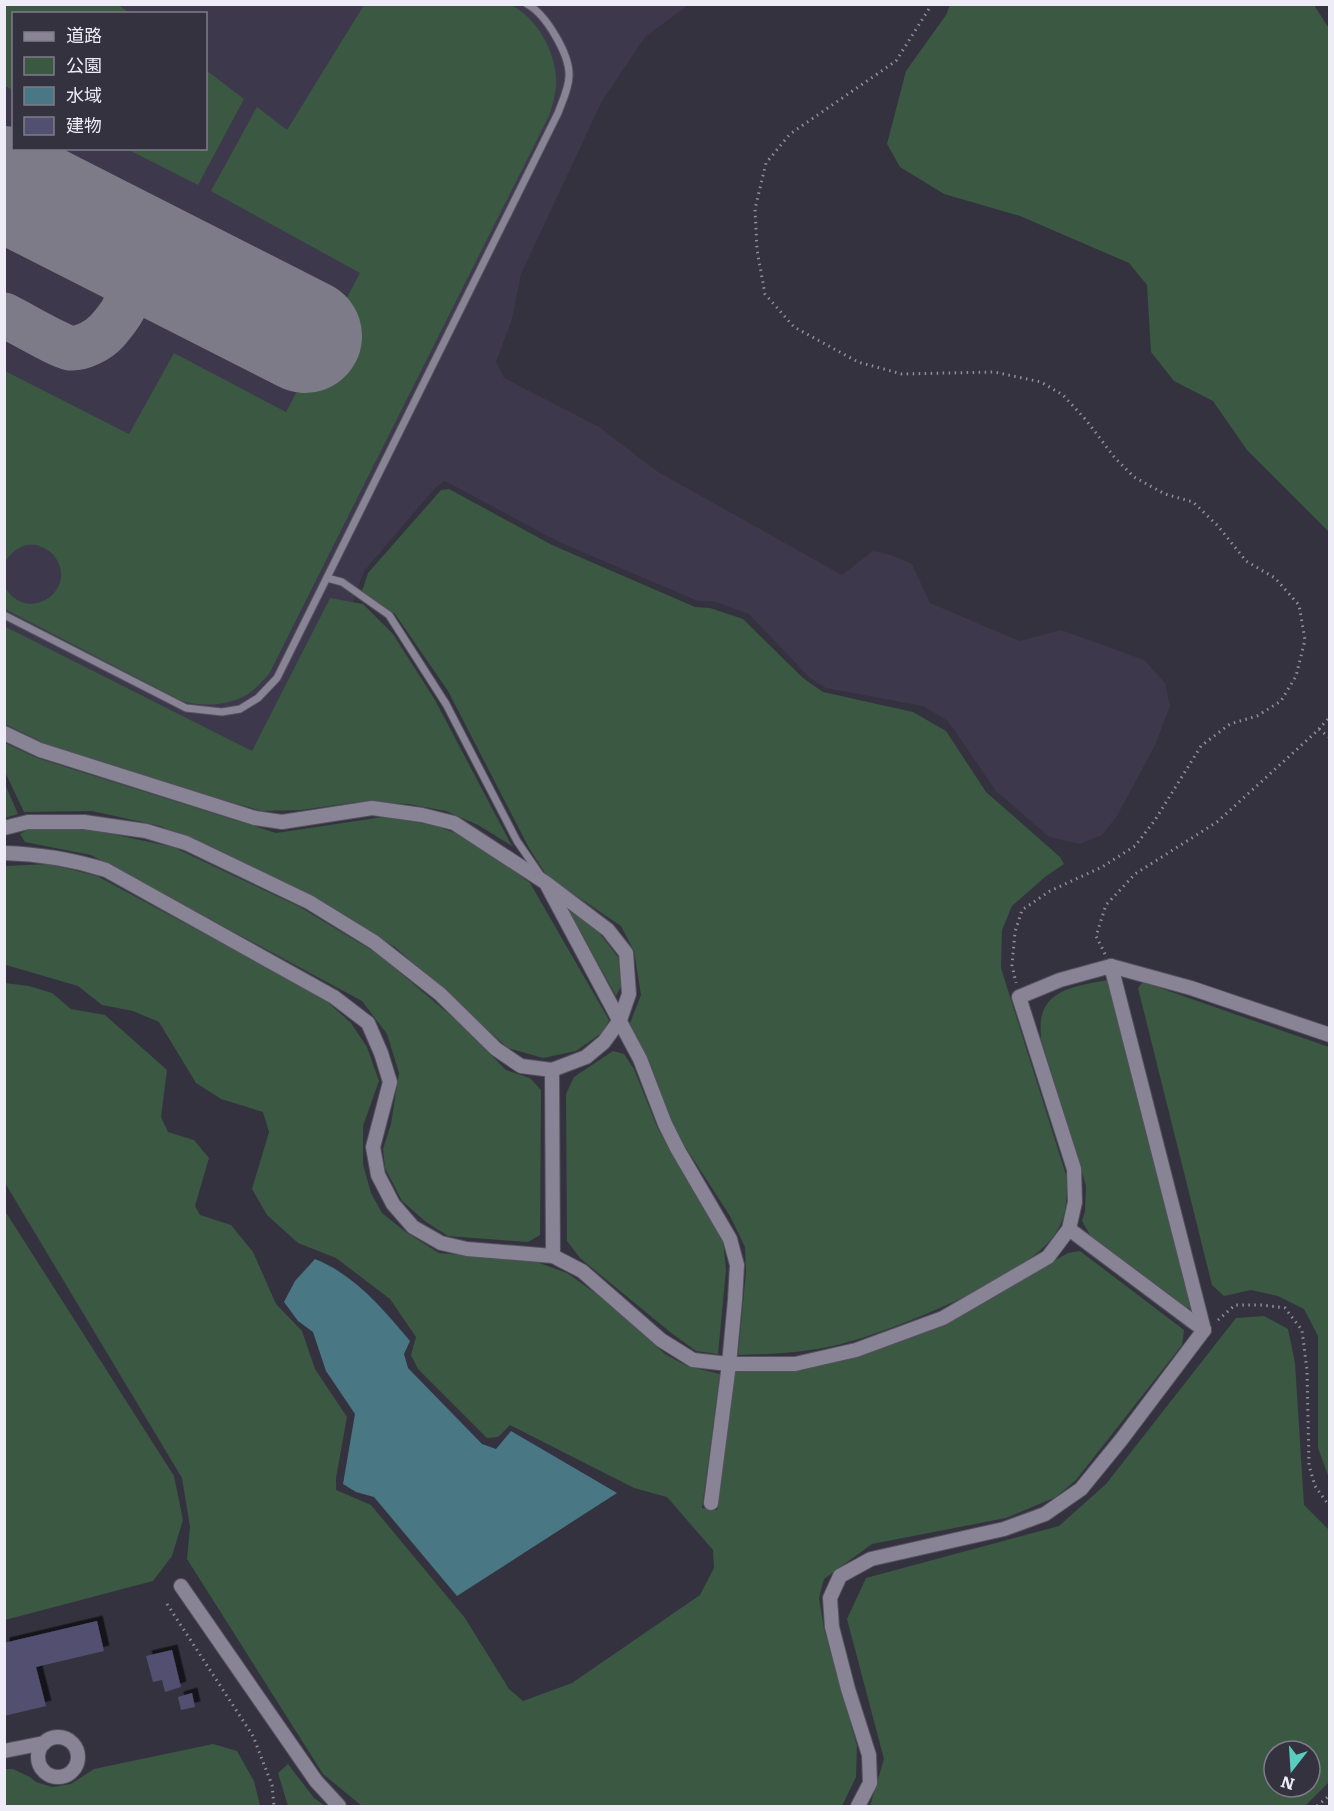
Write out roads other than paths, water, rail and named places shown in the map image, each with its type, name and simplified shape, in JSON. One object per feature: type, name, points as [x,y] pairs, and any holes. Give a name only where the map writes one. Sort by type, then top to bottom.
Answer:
[{"type":"street","points":[[4,733],[40,750],[255,818],[282,822],[372,808],[422,815],[454,823],[546,883],[608,930],[626,953],[628,994],[620,1020],[604,1042],[586,1057],[552,1070],[521,1066],[496,1049],[440,994],[374,942],[309,902],[186,843],[146,831],[84,822],[28,822],[4,828]]},
{"type":"street","points":[[4,853],[37,854],[71,859],[106,870],[334,997],[368,1023],[381,1053],[390,1082],[373,1147],[378,1175],[393,1204],[413,1227],[441,1243],[467,1249],[553,1256],[582,1271],[661,1340],[693,1360],[729,1364],[795,1364],[856,1350],[943,1318],[1048,1257],[1070,1229],[1075,1202],[1074,1169],[1019,997],[1060,980],[1111,966],[1191,988],[1329,1035]]},
{"type":"street","points":[[546,883],[640,1059],[674,1141],[730,1239],[737,1265],[729,1364],[711,1503]]},
{"type":"street","points":[[1111,966],[1204,1330]]},
{"type":"street","points":[[552,1070],[553,1256]]},
{"type":"street","points":[[1070,1229],[1204,1330]]},
{"type":"street","points":[[858,1806],[870,1783],[869,1755],[848,1689],[832,1627],[830,1598],[840,1576],[871,1559],[1004,1529],[1045,1514],[1081,1489],[1204,1330]]},
{"type":"street","points":[[181,1586],[316,1781],[339,1806]]},
{"type":"street","points":[[4,1751],[44,1743]]},
{"type":"lane","points":[[4,615],[186,708],[222,712],[240,708],[258,698],[277,678],[558,113],[569,76],[566,58],[549,25],[528,4]]},
{"type":"lane","points":[[327,578],[342,582],[389,615],[446,704],[517,841],[546,883]]},
{"type":"water","points":[[315,1259],[356,1284],[389,1317],[410,1341],[404,1354],[408,1368],[482,1444],[496,1449],[511,1431],[617,1493],[457,1596],[374,1497],[356,1492],[343,1484],[355,1414],[326,1371],[313,1332],[298,1321],[284,1302],[295,1281]]}]
